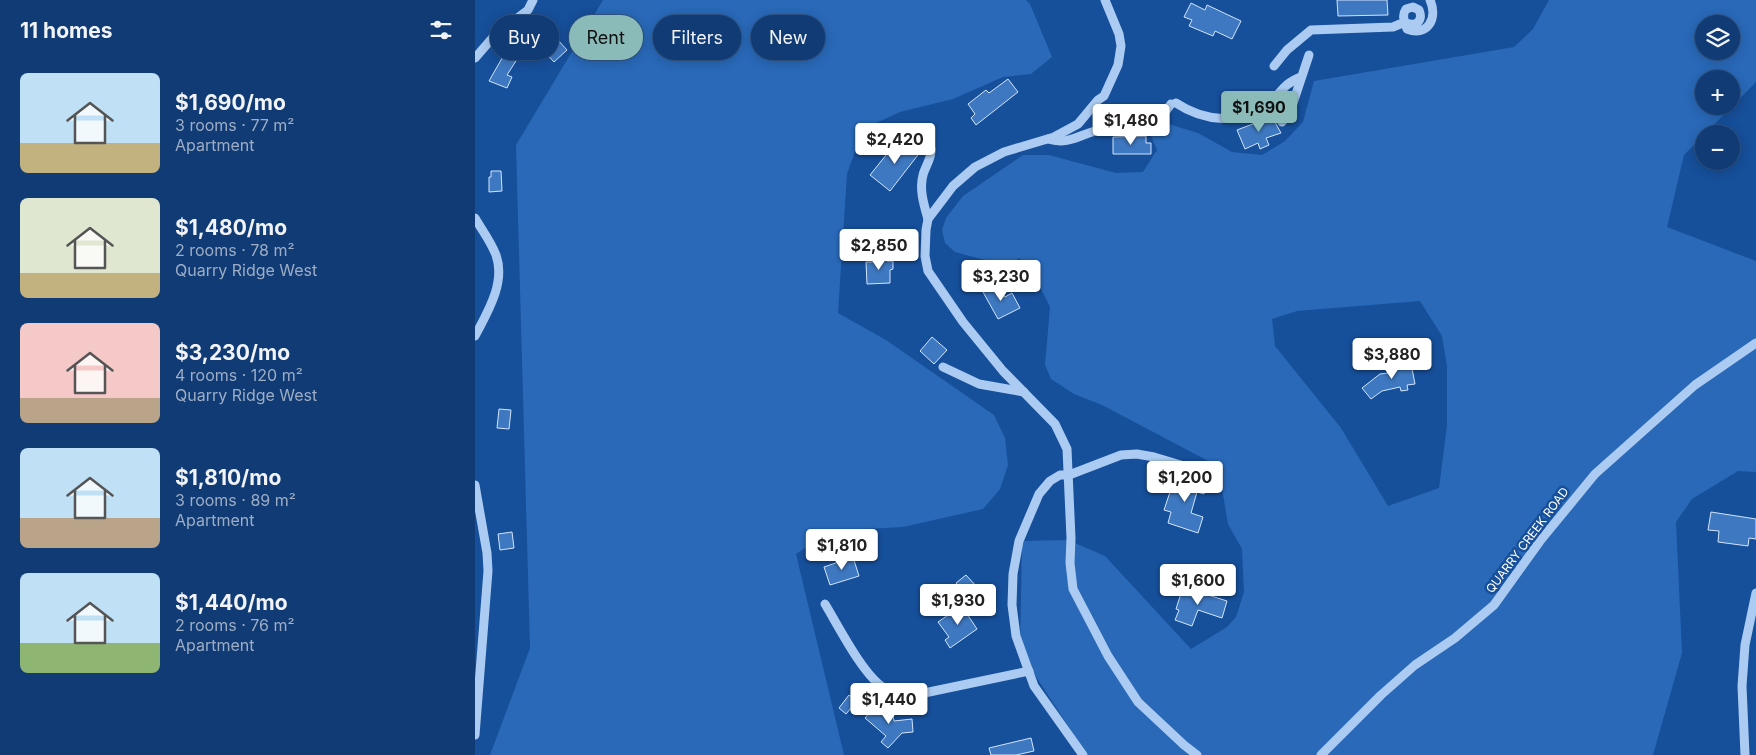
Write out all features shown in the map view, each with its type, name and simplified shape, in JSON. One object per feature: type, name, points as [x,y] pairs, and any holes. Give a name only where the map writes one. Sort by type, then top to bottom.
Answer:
[{"type":"street","points":[[475,58],[495,35],[528,10],[533,0]]},
{"type":"street","points":[[928,219],[953,186],[975,167],[1004,152],[1048,138],[1078,124],[1098,100],[1104,96],[1119,65],[1121,40],[1105,0]]},
{"type":"street","points":[[1274,66],[1287,50],[1311,30],[1393,26],[1405,22],[1407,29],[1415,32],[1426,28],[1430,25],[1433,16],[1430,0]]},
{"type":"street","points":[[1282,122],[1291,109],[1309,55]]},
{"type":"street","points":[[1048,138],[1057,142],[1068,141],[1087,133],[1105,129],[1145,130],[1151,127],[1174,104],[1188,112],[1212,118],[1233,119],[1250,114],[1267,105],[1289,82],[1301,77]]},
{"type":"street","points":[[917,137],[931,149],[932,153],[921,186],[928,219],[925,242],[928,271],[963,322],[1003,372],[1055,424],[1067,449],[1070,563],[1073,589],[1108,656],[1139,702],[1197,755]]},
{"type":"street","points":[[475,218],[496,256],[498,264],[496,293],[475,336]]},
{"type":"street","name":"QUARRY CREEK ROAD","points":[[1321,755],[1415,664],[1455,638],[1493,605],[1540,541],[1595,474],[1695,385],[1734,360],[1756,343]]},
{"type":"street","points":[[943,367],[979,384],[1024,392]]},
{"type":"street","points":[[1083,755],[1034,686],[1016,636],[1012,605],[1013,574],[1019,541],[1039,494],[1050,481],[1059,475],[1069,475],[1121,455],[1137,454],[1184,466],[1195,471]]},
{"type":"street","points":[[475,484],[487,553],[488,571],[475,735]]},
{"type":"street","points":[[1745,755],[1742,686],[1745,645],[1756,592]]},
{"type":"street","points":[[825,604],[868,673],[883,687],[897,694],[910,696],[1029,671]]},
{"type":"shaded area","points":[[603,0],[1026,0],[1030,4],[1052,57],[1031,74],[1003,77],[953,99],[900,112],[876,123],[857,146],[847,174],[838,313],[886,340],[994,415],[1005,438],[1008,465],[1000,489],[983,509],[903,527],[846,530],[819,539],[796,554],[844,755],[490,755],[530,648],[516,145],[569,57],[569,60],[643,60],[643,15],[594,15]]},
{"type":"shaded area","points":[[1549,0],[1756,0],[1756,82],[1740,98],[1740,70],[1695,70],[1695,115],[1723,115],[1714,125],[1695,125],[1695,144],[1684,155],[1667,227],[1756,261],[1756,472],[1738,471],[1692,499],[1676,522],[1682,653],[1653,755],[1087,755],[1020,652],[1022,541],[1068,540],[1105,556],[1191,649],[1227,627],[1236,617],[1244,592],[1242,549],[1228,524],[1221,483],[1212,463],[1102,405],[1074,394],[1051,379],[1045,365],[1050,307],[1037,281],[1019,258],[1010,267],[955,252],[945,243],[942,230],[946,218],[963,196],[1023,155],[1049,155],[1116,173],[1143,172],[1157,150],[1146,124],[1159,121],[1198,133],[1232,152],[1262,155],[1285,141],[1303,122],[1314,81],[1514,47],[1533,29]],"holes":[[[1420,301],[1442,336],[1447,366],[1447,425],[1439,488],[1388,506],[1341,428],[1275,346],[1272,319],[1297,311]]]},
{"type":"building","points":[[1337,0],[1387,0],[1388,15],[1338,16]]},
{"type":"building","points":[[1191,3],[1205,10],[1207,5],[1241,21],[1232,39],[1215,31],[1213,36],[1189,26],[1192,20],[1184,17]]},
{"type":"building","points":[[559,41],[567,50],[559,57]]},
{"type":"building","points":[[501,60],[517,60],[507,75],[512,77],[507,88],[489,81]]},
{"type":"building","points":[[1008,79],[1018,92],[976,125],[971,118],[975,114],[968,104],[986,90],[989,93]]},
{"type":"building","points":[[1274,116],[1281,133],[1266,138],[1269,145],[1260,149],[1258,143],[1245,149],[1237,130]]},
{"type":"building","points":[[1146,136],[1146,143],[1151,143],[1151,154],[1113,154],[1113,137]]},
{"type":"building","points":[[907,141],[921,151],[890,191],[870,175],[895,144],[901,148]]},
{"type":"building","points":[[491,171],[501,171],[502,191],[489,192]]},
{"type":"building","points":[[876,256],[887,256],[887,261],[893,261],[893,269],[890,270],[890,283],[867,284],[866,262],[876,262]]},
{"type":"building","points":[[998,284],[1005,297],[1012,293],[1020,308],[998,319],[983,292]]},
{"type":"building","points":[[932,337],[947,350],[934,364],[920,351]]},
{"type":"building","points":[[1410,358],[1415,384],[1407,385],[1408,390],[1401,391],[1400,387],[1382,391],[1371,399],[1362,388],[1380,374],[1388,373],[1387,370],[1400,367],[1398,361]]},
{"type":"building","points":[[499,409],[511,410],[509,429],[497,428]]},
{"type":"building","points":[[1186,474],[1203,480],[1201,485],[1207,487],[1204,494],[1197,492],[1191,513],[1203,517],[1198,533],[1168,523],[1171,512],[1164,510],[1174,480],[1183,483]]},
{"type":"building","points":[[1711,512],[1756,519],[1756,539],[1749,538],[1748,546],[1718,542],[1719,531],[1708,530]]},
{"type":"building","points":[[512,532],[514,548],[500,550],[498,534]]},
{"type":"building","points":[[853,557],[859,576],[830,585],[824,567]]},
{"type":"building","points":[[966,575],[977,587],[967,596],[956,583]]},
{"type":"building","points":[[1183,587],[1227,601],[1222,618],[1198,610],[1192,626],[1175,620],[1179,610],[1176,609]]},
{"type":"building","points":[[964,604],[970,612],[967,614],[977,629],[950,648],[945,640],[949,637],[938,622]]},
{"type":"building","points":[[849,695],[857,701],[846,714],[839,708]]},
{"type":"building","points":[[878,703],[893,715],[894,721],[912,719],[913,732],[902,733],[888,748],[881,742],[886,736],[865,718]]},
{"type":"building","points":[[1031,738],[1034,751],[1016,755],[991,755],[989,748]]}]
